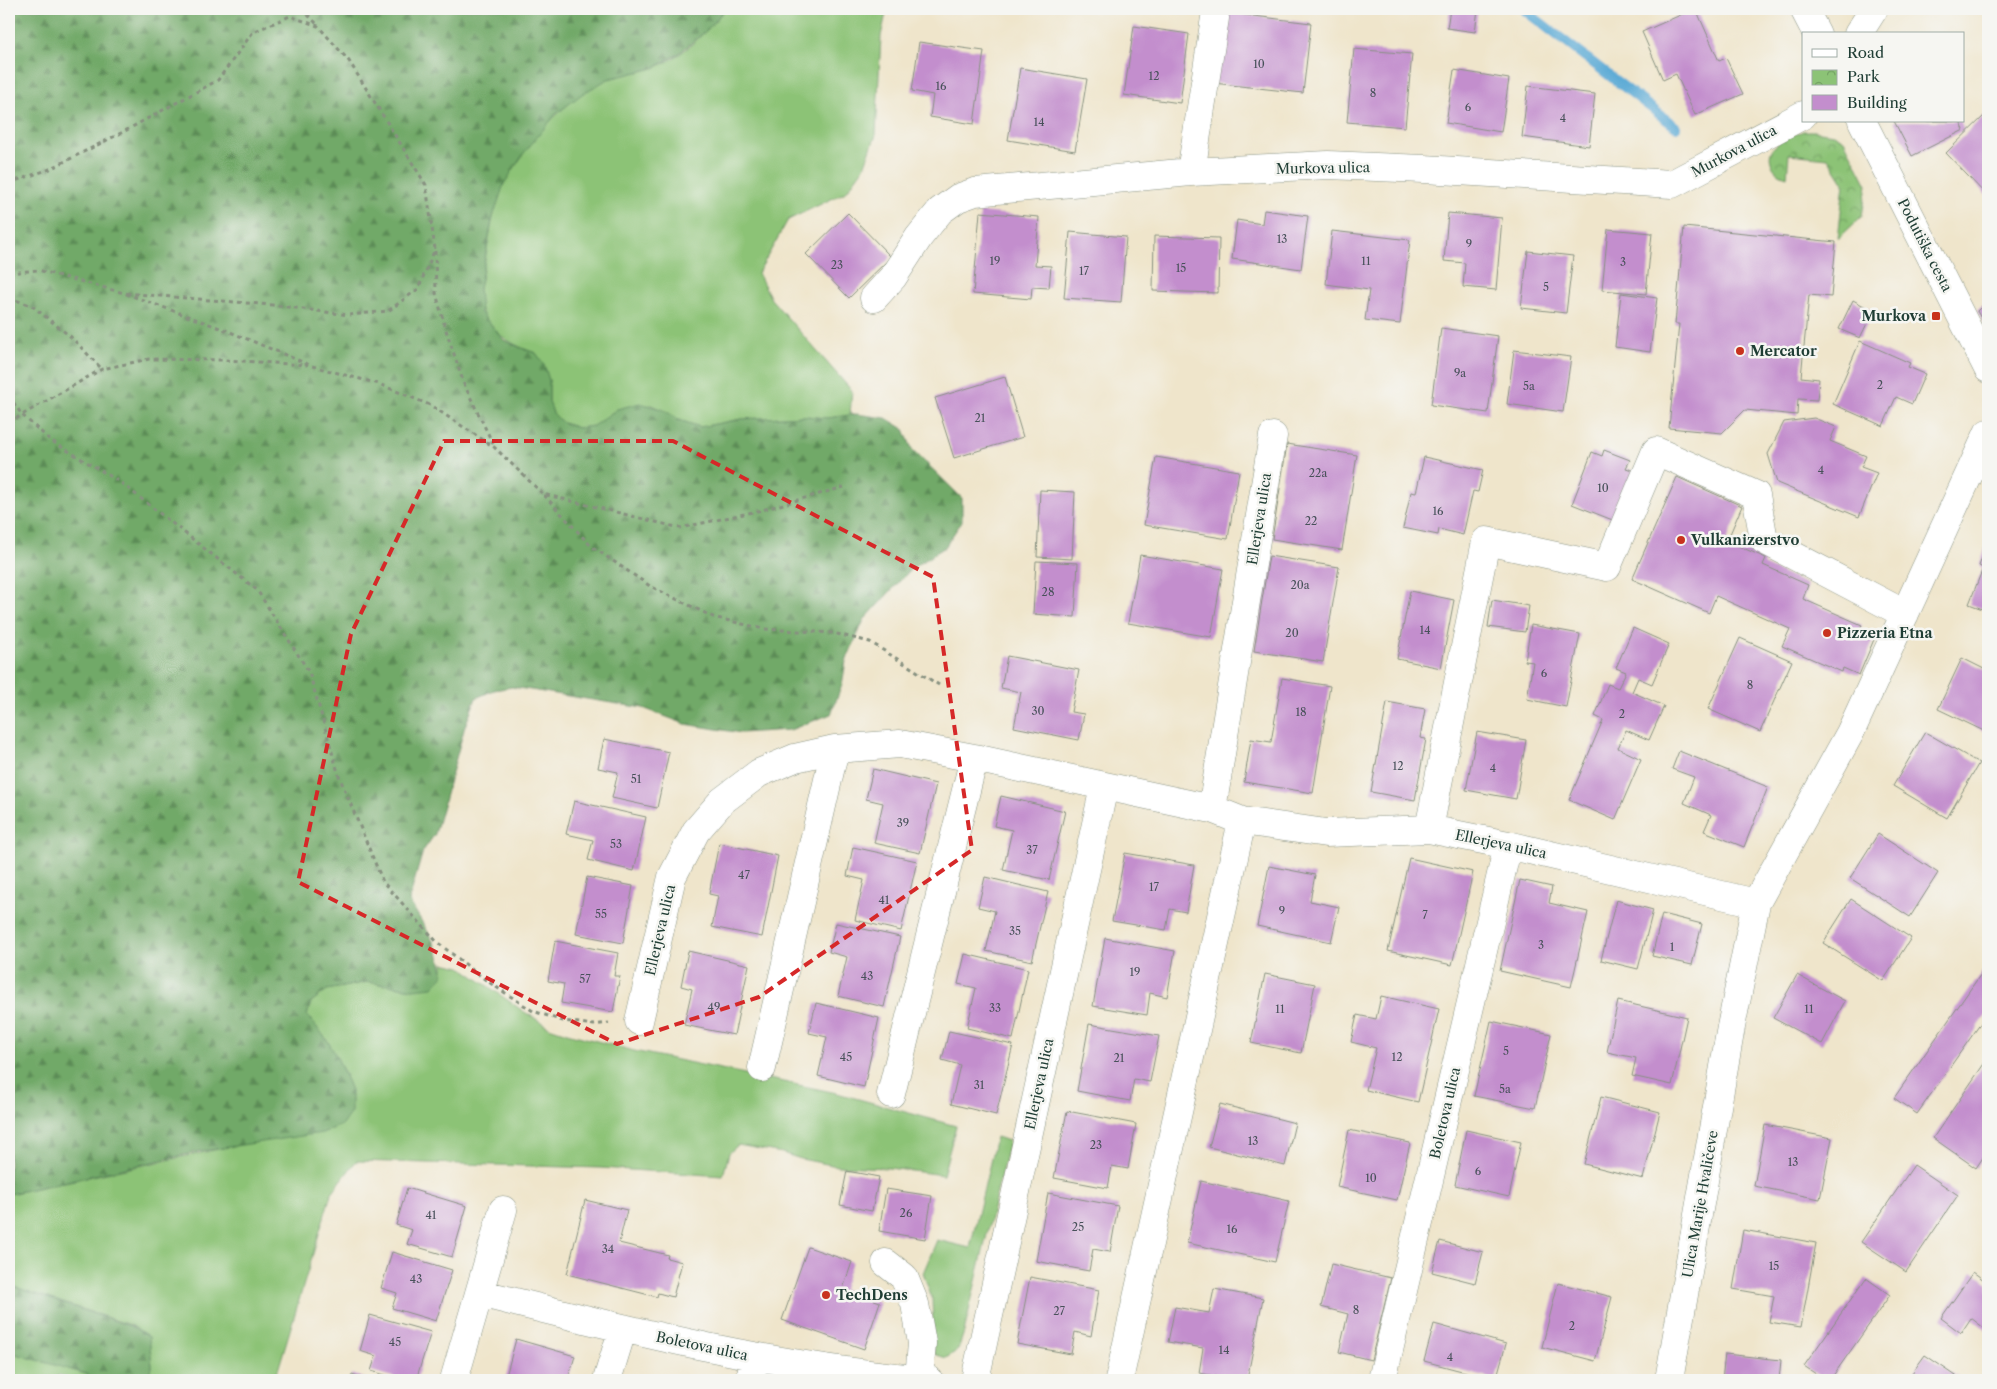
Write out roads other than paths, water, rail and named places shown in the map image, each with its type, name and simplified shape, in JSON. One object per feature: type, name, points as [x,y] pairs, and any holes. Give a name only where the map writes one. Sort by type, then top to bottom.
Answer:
[{"type":"street","points":[[1804,9],[1816,32]]},
{"type":"street","points":[[1859,32],[1874,9]]},
{"type":"street","points":[[1191,172],[1215,18]]},
{"type":"street","name":"Murkova ulica","points":[[874,298],[893,277],[919,237],[940,211],[958,198],[975,192],[1191,172],[1328,165],[1672,184],[1802,116]]},
{"type":"street","name":"Podutiška cesta","points":[[1863,122],[1988,369]]},
{"type":"street","points":[[1429,829],[1486,541],[1607,567],[1656,451],[1756,495],[1764,540],[1905,614],[1988,433]]},
{"type":"street","name":"Ellerjeva ulica","points":[[1212,809],[1273,436]]},
{"type":"street","name":"Ulica Marije Hvaličeve","points":[[1668,1380],[1731,1027],[1756,903],[1850,733],[1905,614]]},
{"type":"street","name":"Ellerjeva ulica","points":[[639,1021],[672,877],[696,831],[722,801],[760,773],[795,758],[835,749],[900,744],[1212,809],[1242,821],[1326,833],[1429,829],[1508,845],[1756,903]]},
{"type":"street","points":[[762,1068],[835,749]]},
{"type":"street","points":[[891,1094],[974,758]]},
{"type":"street","name":"Ellerjeva ulica","points":[[975,1380],[1104,787]]},
{"type":"street","points":[[1119,1380],[1242,821]]},
{"type":"street","name":"Boletova ulica","points":[[1382,1380],[1508,845]]},
{"type":"street","points":[[454,1380],[503,1210]]},
{"type":"street","points":[[886,1263],[904,1277],[915,1304],[922,1343],[924,1380]]},
{"type":"street","name":"Boletova ulica","points":[[479,1293],[623,1328],[752,1369],[924,1380]]},
{"type":"street","points":[[607,1380],[623,1328]]},
{"type":"waterway","points":[[1523,9],[1676,127]]},
{"type":"place","name":"Murkova","points":[[1936,316]]},
{"type":"place","name":"Mercator","points":[[1740,351]]},
{"type":"place","name":"Vulkanizerstvo","points":[[1681,540]]},
{"type":"place","name":"Pizzeria Etna","points":[[1827,633]]},
{"type":"place","name":"TechDens","points":[[826,1295]]}]
